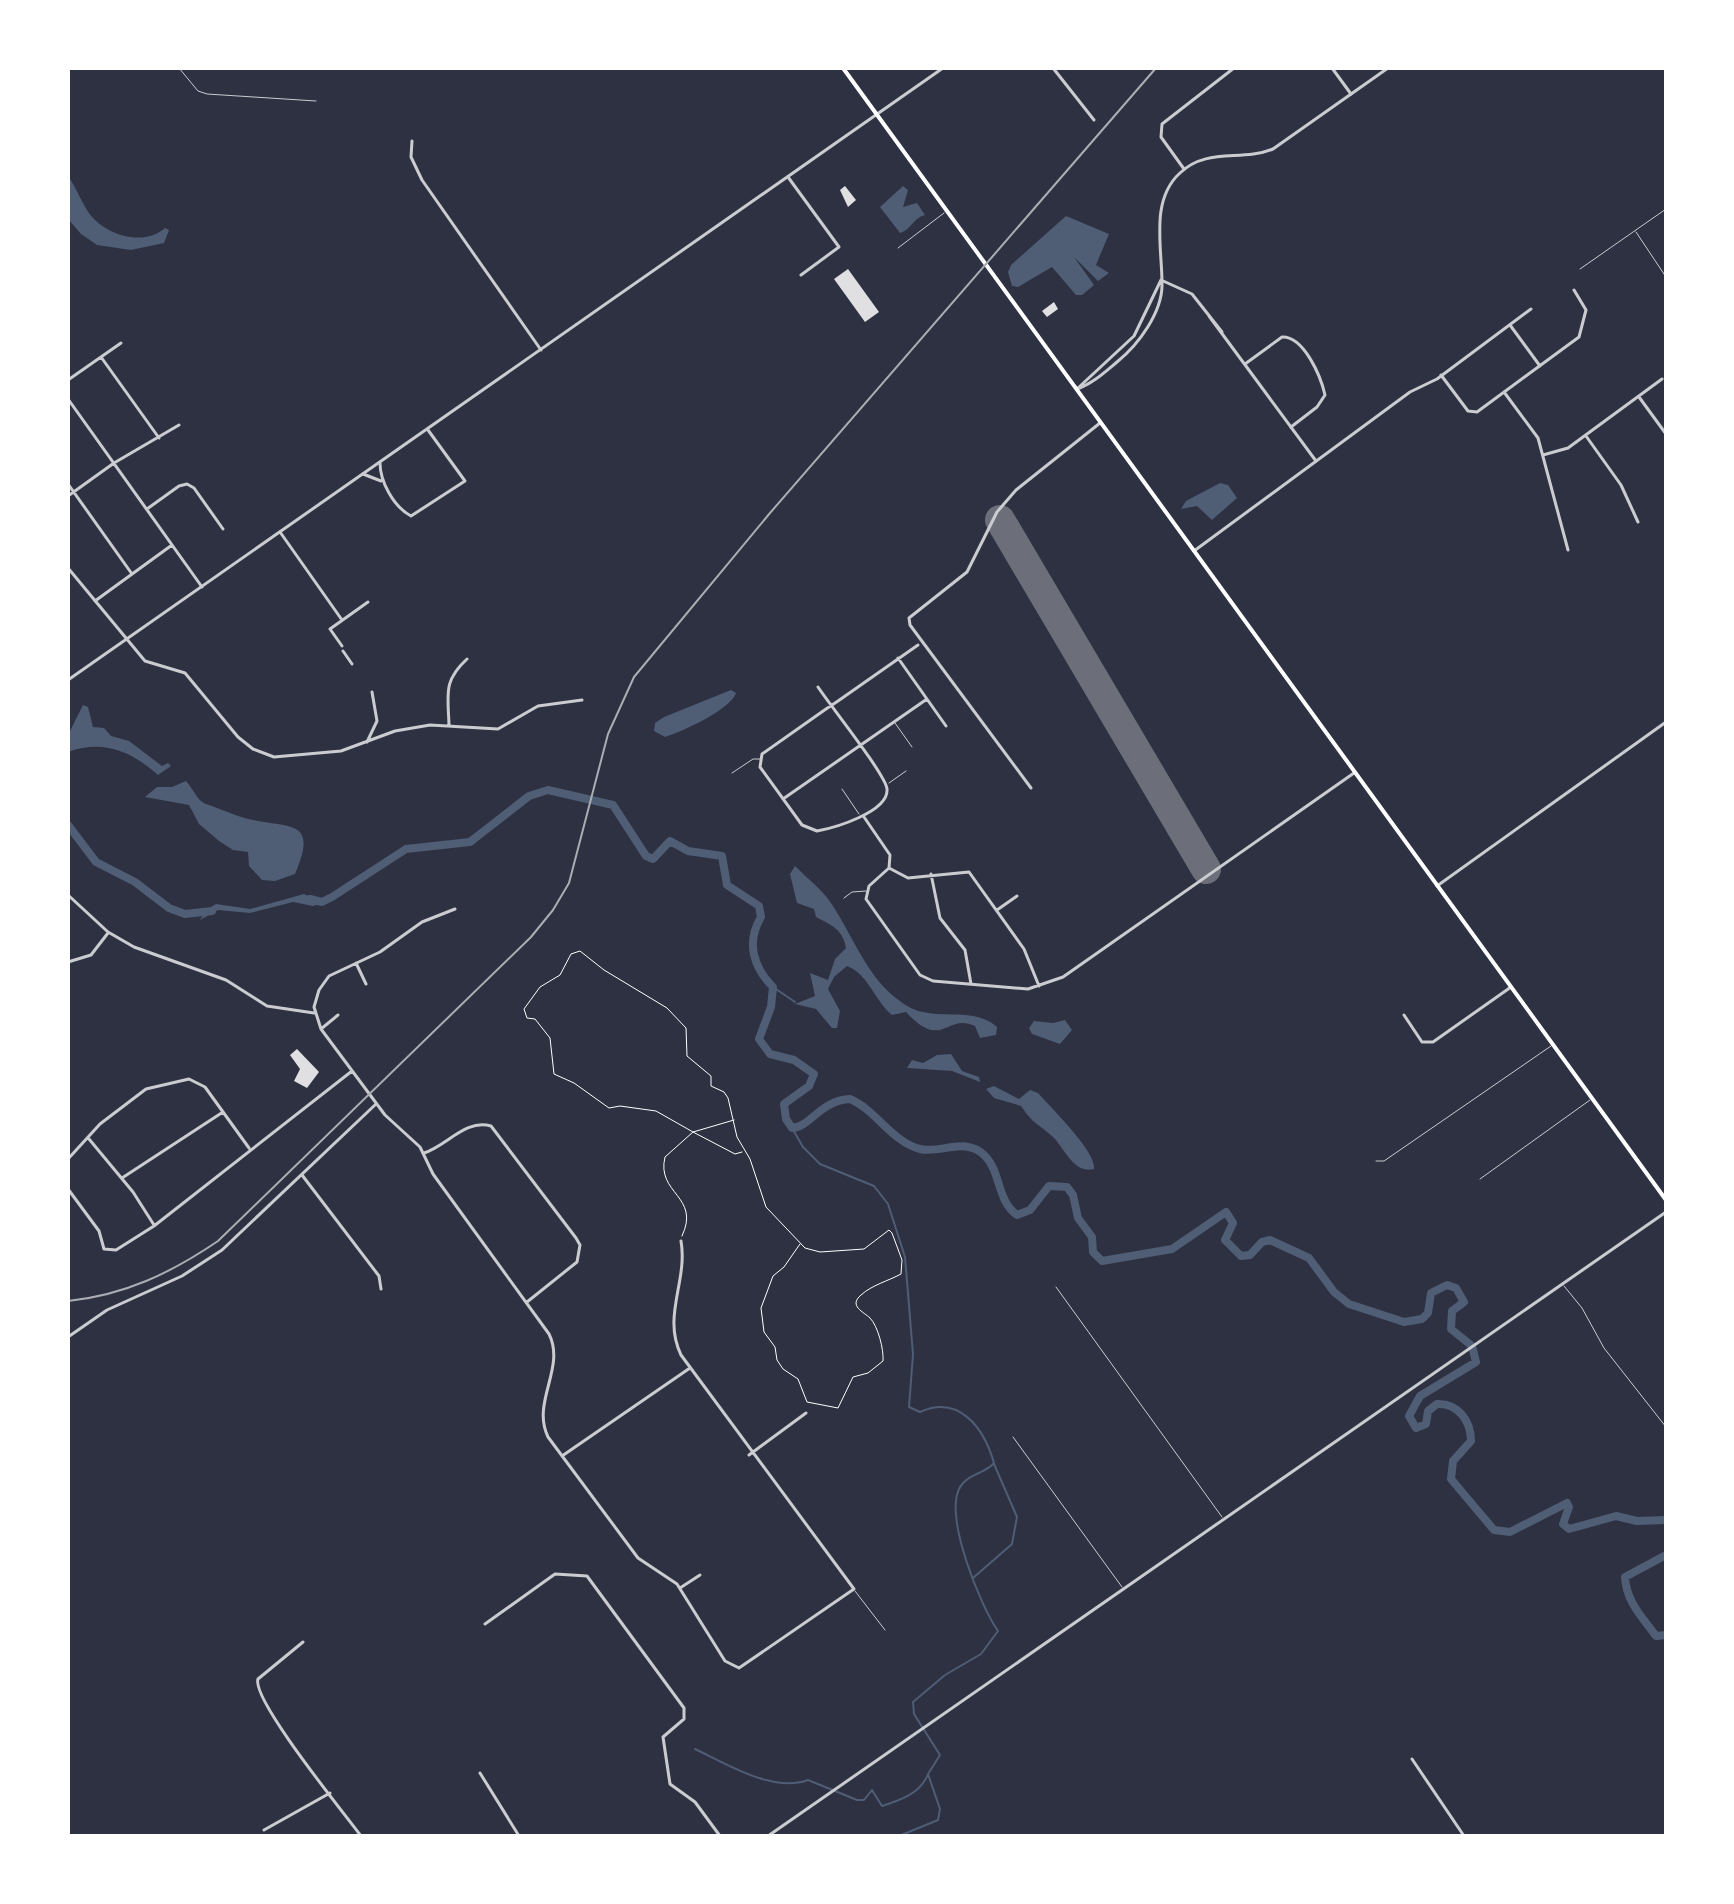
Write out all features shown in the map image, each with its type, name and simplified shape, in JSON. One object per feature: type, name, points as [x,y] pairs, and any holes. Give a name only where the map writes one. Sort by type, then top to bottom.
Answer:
[{"type":"main road","points":[[843,68],[1666,1200]]},
{"type":"street","points":[[68,680],[943,68]]},
{"type":"street","points":[[1053,68],[1094,120]]},
{"type":"street","points":[[1184,169],[1162,139],[1161,128],[1165,119],[1234,68]]},
{"type":"street","points":[[1332,68],[1351,94]]},
{"type":"street","points":[[1077,389],[1113,365],[1136,343],[1155,309],[1161,280],[1161,206],[1169,186],[1184,169],[1213,156],[1251,155],[1273,149],[1388,68]]},
{"type":"street","points":[[412,141],[411,157],[422,180],[541,350]]},
{"type":"street","points":[[788,177],[839,247],[801,275]]},
{"type":"street","points":[[1161,280],[1187,290],[1316,461]]},
{"type":"street","points":[[1441,375],[1473,414],[1579,337],[1586,310],[1574,290]]},
{"type":"street","points":[[1193,552],[1410,392],[1441,375],[1531,309]]},
{"type":"street","points":[[1510,325],[1540,366]]},
{"type":"street","points":[[1245,364],[1279,339],[1289,337],[1307,356],[1324,390],[1324,398],[1291,427]]},
{"type":"street","points":[[68,380],[121,343]]},
{"type":"street","points":[[101,357],[159,438]]},
{"type":"street","points":[[1543,455],[1568,448],[1664,378]]},
{"type":"street","points":[[1504,392],[1538,438],[1568,550]]},
{"type":"street","points":[[1639,397],[1666,434]]},
{"type":"street","points":[[68,399],[202,587]]},
{"type":"street","points":[[1031,788],[910,625],[909,618],[967,572],[1004,503],[1100,423]]},
{"type":"street","points":[[68,496],[114,463],[179,425]]},
{"type":"street","points":[[380,463],[381,481],[403,512],[411,516],[465,481],[428,430]]},
{"type":"street","points":[[1586,436],[1621,485],[1638,522]]},
{"type":"street","points":[[363,474],[381,481]]},
{"type":"street","points":[[68,484],[132,574]]},
{"type":"street","points":[[147,509],[187,484],[194,488],[223,529]]},
{"type":"street","points":[[280,532],[342,620]]},
{"type":"street","points":[[95,601],[172,545]]},
{"type":"street","points":[[68,568],[145,661],[185,673],[195,681],[231,730],[253,749],[274,757],[306,757],[341,751],[395,731],[449,725],[498,729],[538,706],[582,700]]},
{"type":"street","points":[[352,664],[330,629],[368,602]]},
{"type":"street","points":[[818,687],[831,706],[886,785],[887,792],[882,802],[862,816],[820,831],[810,830],[783,799],[760,767],[760,759],[831,706],[918,645]]},
{"type":"street","points":[[898,658],[946,726]]},
{"type":"street","points":[[449,725],[448,689],[451,674],[467,659]]},
{"type":"street","points":[[367,742],[377,721],[372,692]]},
{"type":"street","points":[[783,799],[927,699]]},
{"type":"street","points":[[1437,886],[1666,722]]},
{"type":"street","points":[[862,816],[890,855],[889,868],[866,892],[868,904],[923,977],[971,986],[1028,989],[1063,977],[1354,773]]},
{"type":"street","points":[[889,868],[906,878],[967,871],[1024,949],[1039,986]]},
{"type":"street","points":[[931,874],[940,918],[967,955],[971,986]]},
{"type":"street","points":[[68,895],[108,932],[134,947],[226,980],[267,1006],[314,1013]]},
{"type":"street","points":[[997,910],[1017,896]]},
{"type":"street","points":[[455,909],[422,922],[380,952],[325,980],[317,995],[314,1013],[321,1029],[376,1104],[424,1153],[433,1174],[527,1302],[554,1346],[543,1422],[562,1456],[638,1558],[680,1588],[725,1661],[739,1668],[854,1589],[750,1454],[677,1346],[672,1325],[682,1263],[681,1241]]},
{"type":"street","points":[[68,962],[91,955],[108,932]]},
{"type":"street","points":[[356,963],[366,984]]},
{"type":"street","points":[[1404,1015],[1422,1042],[1433,1042],[1511,987]]},
{"type":"street","points":[[321,1029],[338,1015]]},
{"type":"street","points":[[68,1189],[94,1224],[108,1251],[116,1250],[154,1226],[352,1071]]},
{"type":"street","points":[[68,1159],[100,1124],[146,1089],[162,1083],[193,1079],[205,1087],[250,1149]]},
{"type":"street","points":[[68,1337],[107,1310],[206,1261],[238,1237],[376,1104]]},
{"type":"street","points":[[122,1178],[223,1112]]},
{"type":"street","points":[[424,1153],[442,1146],[475,1123],[491,1126],[576,1238],[580,1245],[577,1262],[527,1302]]},
{"type":"street","points":[[89,1139],[122,1178],[154,1226]]},
{"type":"street","points":[[302,1175],[379,1276],[381,1289]]},
{"type":"street","points":[[768,1836],[1666,1212]]},
{"type":"street","points":[[562,1456],[690,1368]]},
{"type":"street","points":[[750,1454],[806,1413]]},
{"type":"street","points":[[594,1498],[599,1495]]},
{"type":"street","points":[[785,1508],[791,1504]]},
{"type":"street","points":[[485,1624],[562,1572],[587,1576],[684,1708],[684,1719],[663,1737],[668,1778],[673,1789],[695,1802],[720,1836]]},
{"type":"street","points":[[680,1588],[700,1575]]},
{"type":"street","points":[[303,1642],[256,1683],[274,1718],[361,1836]]},
{"type":"street","points":[[1412,1759],[1464,1836]]},
{"type":"street","points":[[480,1773],[519,1836]]},
{"type":"street","points":[[264,1830],[330,1793]]},
{"type":"lane","points":[[179,68],[198,91],[207,94],[316,101]]},
{"type":"lane","points":[[1580,269],[1666,209]]},
{"type":"lane","points":[[898,248],[946,212]]},
{"type":"lane","points":[[1635,230],[1666,277]]},
{"type":"lane","points":[[894,722],[912,747]]},
{"type":"lane","points":[[732,773],[753,759],[760,759]]},
{"type":"lane","points":[[886,785],[906,771]]},
{"type":"lane","points":[[842,789],[862,816]]},
{"type":"lane","points":[[844,898],[852,892],[866,892]]},
{"type":"lane","points":[[1376,1161],[1384,1161],[1553,1045]]},
{"type":"lane","points":[[1480,1179],[1593,1099]]},
{"type":"lane","points":[[1563,1284],[1582,1308],[1604,1348],[1666,1427]]},
{"type":"lane","points":[[1056,1287],[1224,1519]]},
{"type":"lane","points":[[1013,1437],[1124,1589]]},
{"type":"lane","points":[[854,1589],[885,1630]]},
{"type":"path","points":[[744,1151],[738,1155],[656,1111],[620,1106],[609,1108],[574,1083],[554,1074],[550,1038],[535,1019],[527,1018],[524,1013],[540,987],[560,975],[571,954],[580,951],[679,1019],[687,1033],[687,1056],[711,1076],[711,1086],[724,1092],[766,1207],[809,1252],[864,1249],[889,1230],[902,1260],[901,1274],[873,1286],[856,1302],[860,1312],[873,1323],[884,1353],[883,1361],[868,1373],[853,1377],[838,1408],[807,1402]]},
{"type":"path","points":[[681,1241],[687,1227],[686,1207],[667,1185],[664,1163],[671,1150],[693,1132],[734,1120]]},
{"type":"path","points":[[800,1244],[784,1267],[773,1276],[761,1308],[764,1332],[775,1347],[777,1360],[783,1369],[798,1379],[807,1402],[806,1413]]},
{"type":"water","points":[[68,176],[87,210],[102,226],[123,236],[134,237],[146,237],[165,228],[169,230],[164,243],[131,250],[97,245],[81,234],[68,219]]},
{"type":"water","points":[[903,186],[908,190],[903,207],[917,203],[925,215],[900,233],[880,207]]},
{"type":"water","points":[[1066,216],[1109,234],[1096,265],[1109,273],[1098,281],[1074,257],[1094,285],[1082,295],[1076,295],[1052,267],[1018,287],[1012,286],[1008,272],[1011,265]]},
{"type":"water","points":[[1220,483],[1228,485],[1237,498],[1212,520],[1197,506],[1181,509],[1186,501]]},
{"type":"water","points":[[731,690],[736,693],[732,699],[705,719],[665,737],[654,731],[655,723],[664,717]]},
{"type":"water","points":[[83,705],[88,707],[93,727],[104,728],[111,736],[129,741],[162,766],[168,763],[171,766],[158,775],[117,750],[94,747],[68,752],[68,735]]},
{"type":"water","points":[[186,781],[206,804],[247,819],[297,830],[304,844],[295,874],[275,881],[262,880],[249,866],[248,852],[233,850],[219,841],[199,824],[189,805],[145,797],[157,787],[172,787]]},
{"type":"water","points":[[795,866],[829,901],[872,972],[892,994],[915,1010],[987,1020],[997,1027],[996,1035],[980,1038],[975,1026],[965,1023],[944,1029],[928,1029],[906,1012],[892,1015],[866,981],[847,966],[834,977],[828,989],[840,1011],[837,1028],[832,1028],[816,1009],[795,1004],[815,996],[810,973],[828,980],[835,959],[846,948],[836,928],[816,917],[814,909],[797,903],[790,874]]},
{"type":"water","points":[[304,894],[322,903],[313,906],[293,902],[250,913],[218,910],[200,920],[206,910],[216,904],[250,909]]},
{"type":"water","points":[[1065,1020],[1072,1030],[1060,1044],[1032,1034],[1029,1028],[1034,1021],[1053,1023]]},
{"type":"water","points":[[951,1054],[962,1071],[979,1077],[980,1082],[952,1071],[907,1068],[912,1060],[923,1063],[937,1055]]},
{"type":"water","points":[[994,1086],[1019,1099],[1030,1090],[1038,1093],[1081,1141],[1093,1161],[1094,1169],[1087,1170],[1075,1164],[1021,1106],[994,1098],[986,1089]]},
{"type":"building","points":[[845,186],[856,200],[848,207],[840,190]]},
{"type":"building","points":[[848,269],[879,312],[865,322],[834,279]]},
{"type":"building","points":[[1054,302],[1058,309],[1047,317],[1042,311]]},
{"type":"building","points":[[297,1049],[319,1072],[307,1088],[294,1081],[300,1069],[290,1055]]},
{"type":"waterway","points":[[310,899],[322,902],[332,897],[406,849],[470,842],[529,796],[548,790],[613,805],[646,856],[653,859],[670,841],[688,851],[722,856],[727,885],[759,906],[761,917],[754,936],[754,954],[756,963],[773,987],[771,1007],[759,1039],[770,1054],[794,1060],[814,1074],[809,1086],[784,1104],[786,1119],[792,1128],[804,1124],[831,1104],[850,1099],[868,1110],[901,1140],[920,1149],[962,1146],[978,1150],[990,1163],[1006,1202],[1017,1215],[1030,1210],[1049,1186],[1067,1187],[1073,1195],[1078,1218],[1092,1237],[1093,1252],[1102,1261],[1172,1249],[1226,1212],[1233,1223],[1225,1240],[1241,1256],[1250,1255],[1262,1242],[1270,1240],[1309,1258],[1334,1292],[1349,1304],[1404,1322],[1422,1319],[1428,1313],[1431,1293],[1447,1285],[1456,1288],[1464,1302],[1452,1311],[1451,1329],[1472,1346],[1476,1362],[1420,1396],[1409,1416],[1416,1428],[1426,1424],[1428,1411],[1437,1404],[1444,1404],[1457,1410],[1466,1420],[1471,1441],[1453,1461],[1451,1479],[1494,1530],[1510,1532],[1567,1503],[1569,1507],[1563,1524],[1569,1529],[1616,1516],[1637,1521],[1666,1520]]},
{"type":"waterway","points":[[68,825],[96,862],[135,882],[169,908],[185,914],[212,911]]},
{"type":"waterway","points":[[773,987],[795,1002]]},
{"type":"waterway","points":[[792,1128],[803,1147],[820,1164],[874,1186],[888,1204],[905,1257],[913,1354],[909,1407],[920,1412],[947,1407],[958,1411],[984,1438],[994,1463],[962,1484],[956,1503],[966,1562],[998,1631],[981,1654],[945,1675],[913,1702],[914,1714],[940,1755],[928,1774],[940,1809],[938,1820],[899,1836]]},
{"type":"waterway","points":[[973,1578],[1012,1544],[1017,1517],[994,1464]]},
{"type":"waterway","points":[[1666,1555],[1625,1577],[1628,1594],[1640,1615],[1656,1636],[1666,1635]]},
{"type":"waterway","points":[[695,1749],[765,1780],[780,1783],[808,1780],[857,1800],[864,1800],[872,1790],[882,1806],[915,1791],[928,1774]]},
{"type":"runway","points":[[1000,520],[1206,869]]},
{"type":"railway","points":[[68,1301],[109,1294],[147,1281],[218,1241],[531,937],[553,910],[569,883],[608,734],[634,677],[770,513],[1156,68]]}]
